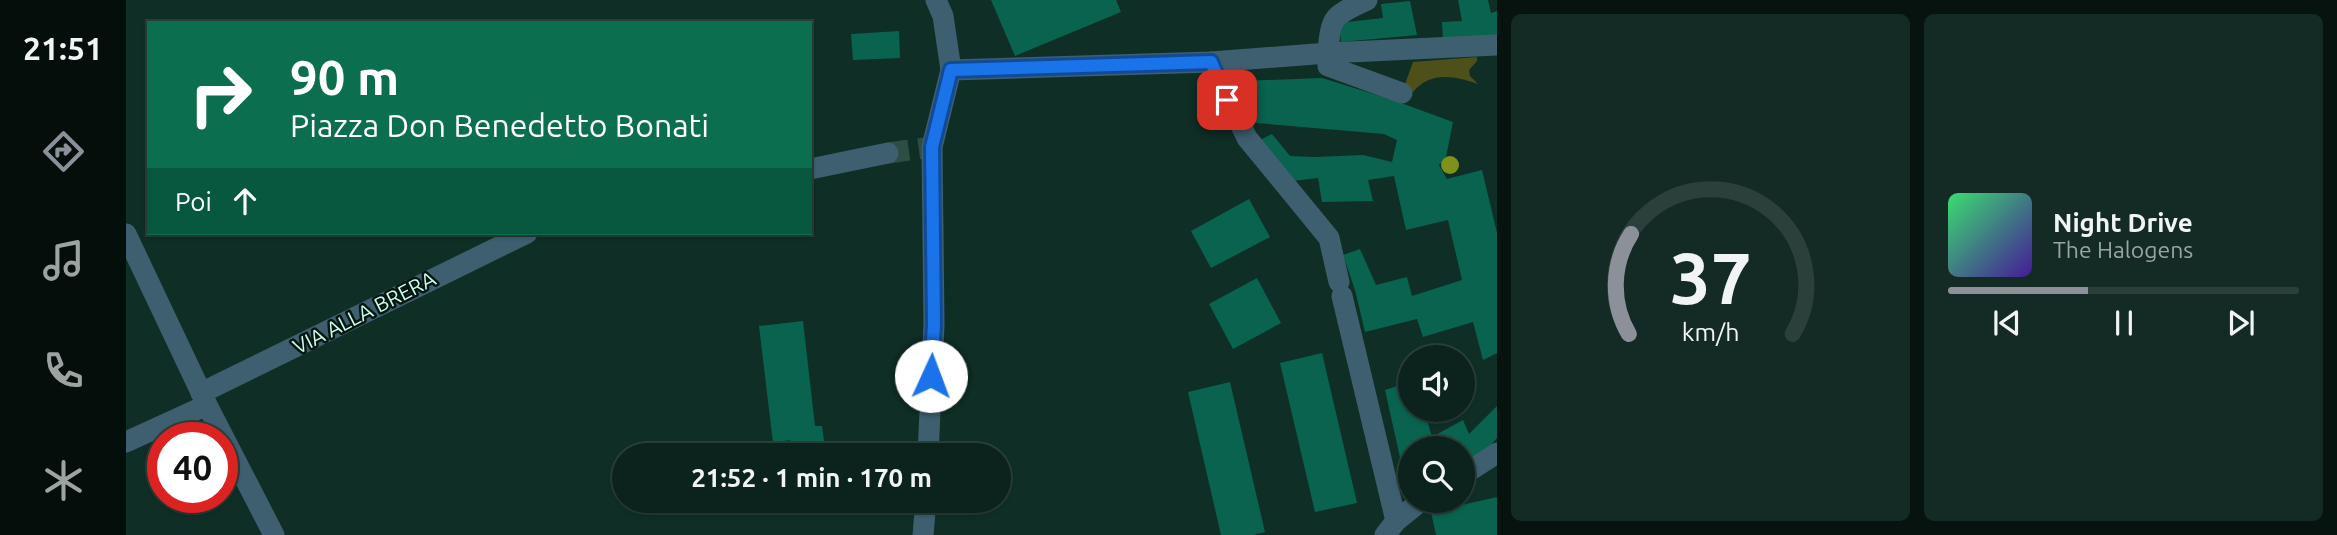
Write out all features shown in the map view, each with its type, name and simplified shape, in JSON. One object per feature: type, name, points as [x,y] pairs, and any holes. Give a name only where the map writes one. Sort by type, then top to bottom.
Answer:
[{"type":"street","points":[[1367,0],[1338,15],[1333,22],[1328,66],[1402,93]]},
{"type":"street","points":[[929,443],[934,324],[932,147],[951,70],[940,8]]},
{"type":"street","points":[[951,70],[1211,62],[1497,45]]},
{"type":"street","points":[[1211,62],[1247,138],[1329,238],[1391,528]]},
{"type":"street","points":[[812,169],[888,153]]},
{"type":"street","points":[[126,234],[204,399],[274,535]]},
{"type":"street","name":"VIA ALLA BRERA","points":[[126,442],[440,274],[523,235]]},
{"type":"street","points":[[1475,467],[1497,453]]},
{"type":"street","points":[[923,535],[925,513]]},
{"type":"street","points":[[1391,528],[1408,513]]},
{"type":"shaded area","points":[[1477,57],[1469,70],[1470,76],[1478,84],[1443,77],[1427,81],[1413,92],[1404,87],[1413,62]]},
{"type":"building","points":[[991,0],[1116,0],[1121,12],[1015,56]]},
{"type":"building","points":[[1458,0],[1488,0],[1491,13],[1497,11],[1497,37],[1443,39],[1442,22],[1462,21]]},
{"type":"building","points":[[1410,1],[1417,35],[1341,42],[1339,23],[1383,18],[1381,4]]},
{"type":"building","points":[[899,31],[900,58],[853,60],[851,34]]},
{"type":"building","points":[[1322,78],[1453,122],[1446,157],[1439,165],[1447,179],[1482,170],[1497,233],[1497,353],[1483,360],[1473,322],[1423,337],[1417,319],[1365,332],[1343,255],[1360,249],[1376,285],[1407,277],[1412,296],[1462,280],[1448,220],[1406,230],[1394,176],[1368,180],[1373,201],[1322,202],[1318,178],[1292,181],[1258,141],[1272,134],[1290,156],[1363,155],[1392,162],[1397,140],[1384,134],[1245,122],[1241,81]]},
{"type":"building","points":[[1249,199],[1270,237],[1211,268],[1191,231]]},
{"type":"building","points":[[1257,278],[1281,323],[1233,349],[1209,304]]},
{"type":"building","points":[[803,321],[815,426],[822,426],[824,443],[790,443],[790,440],[773,443],[759,326]]},
{"type":"building","points":[[1322,353],[1357,503],[1315,512],[1280,363]]},
{"type":"building","points":[[1230,382],[1265,532],[1253,535],[1221,535],[1188,392]]},
{"type":"building","points":[[1398,386],[1398,422],[1428,422],[1432,436],[1398,436],[1398,448],[1385,390]]},
{"type":"building","points":[[1497,406],[1497,438],[1475,458],[1475,436],[1434,436],[1459,422],[1464,422],[1469,434]]},
{"type":"building","points":[[1497,497],[1497,535],[1436,535],[1431,513],[1475,513],[1475,502]]},
{"type":"tunnel","points":[[888,153],[932,147]]},
{"type":"route","points":[[931,376],[934,324],[932,147],[951,70],[1211,62],[1227,100]]}]
